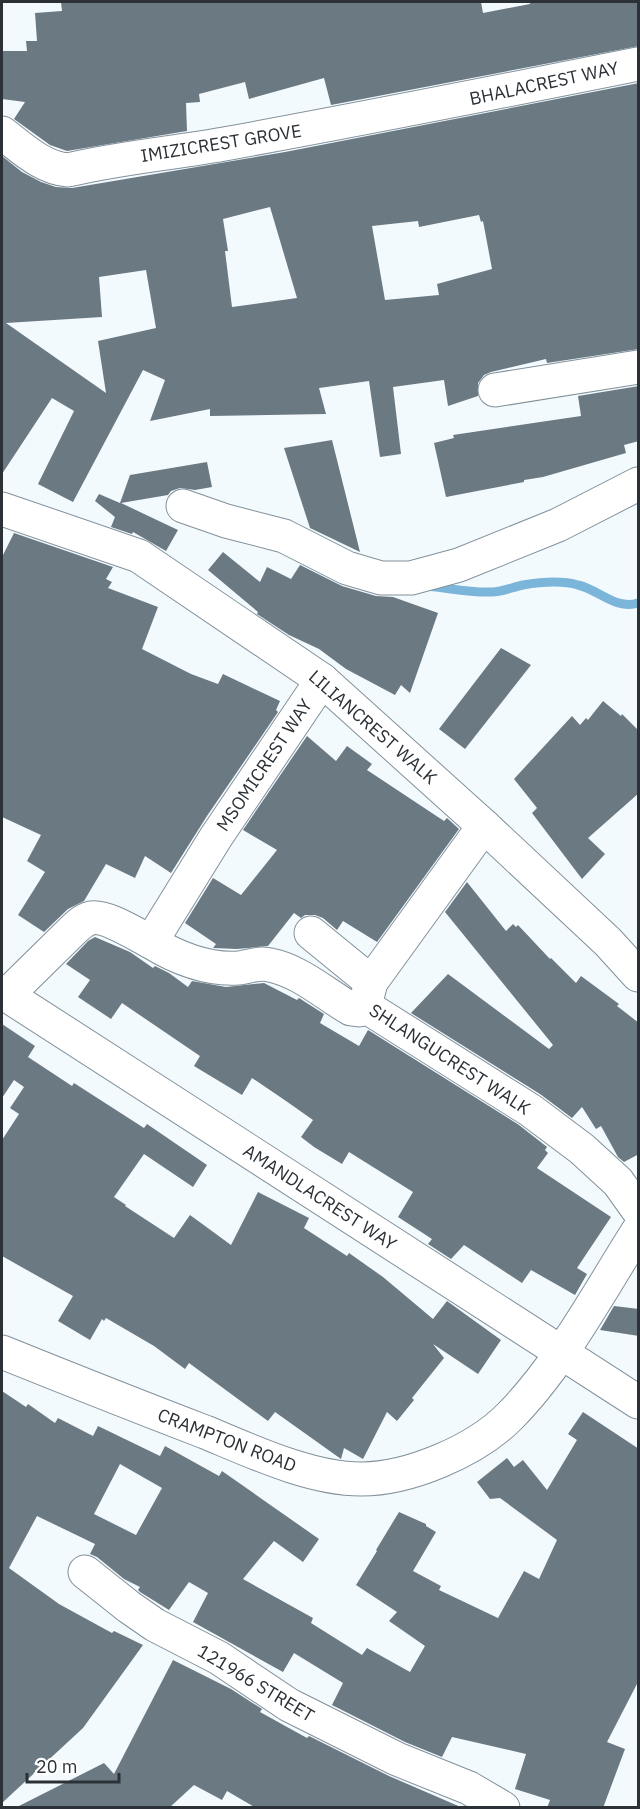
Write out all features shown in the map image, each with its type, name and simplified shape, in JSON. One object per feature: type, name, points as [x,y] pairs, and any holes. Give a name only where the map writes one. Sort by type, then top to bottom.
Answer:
[{"type":"street","name":"BHALACREST WAY","points":[[450,103],[639,64]]},
{"type":"street","name":"IMIZICREST GROVE","points":[[2,133],[43,163],[56,169],[68,170],[141,155],[222,145],[450,103]]},
{"type":"street","points":[[495,390],[639,367]]},
{"type":"street","points":[[183,506],[226,521],[284,536],[347,568],[381,578],[411,578],[459,565],[558,525],[639,484]]},
{"type":"street","name":"LILIANCREST WALK","points":[[2,509],[139,556],[322,680],[484,826],[608,942],[639,975]]},
{"type":"street","name":"MSOMICREST WAY","points":[[151,942],[207,851],[322,680]]},
{"type":"street","name":"SHLANGUCREST WALK","points":[[484,826],[368,994],[582,1149],[618,1182],[639,1210]]},
{"type":"street","points":[[4,994],[81,923],[92,918],[102,919],[151,942],[169,954],[198,964],[239,968],[268,964],[294,973],[351,1009],[359,1010],[368,994],[311,933]]},
{"type":"street","name":"AMANDLACREST WAY","points":[[4,994],[639,1402]]},
{"type":"street","points":[[560,1352],[639,1231]]},
{"type":"street","name":"CRAMPTON ROAD","points":[[2,1352],[285,1464],[335,1476],[360,1479],[392,1476],[429,1465],[482,1440],[508,1418],[560,1352]]},
{"type":"street","name":"121966 STREET","points":[[85,1572],[155,1625],[219,1658],[289,1705],[397,1759],[469,1788],[503,1808]]},
{"type":"building","points":[[61,2],[481,2],[483,13],[530,4],[530,2],[639,2],[639,46],[331,105],[324,78],[249,99],[245,82],[199,94],[200,102],[186,103],[187,131],[67,151],[50,145],[14,119],[25,102],[2,99],[2,51],[27,51],[26,41],[37,41],[35,13],[62,11]]},
{"type":"building","points":[[639,83],[639,349],[547,363],[546,359],[491,372],[484,375],[478,383],[478,396],[448,406],[444,380],[393,387],[401,454],[380,457],[369,381],[319,388],[326,414],[210,416],[210,409],[150,421],[165,380],[143,370],[73,502],[38,484],[74,411],[52,398],[2,474],[2,156],[22,172],[41,182],[56,187],[72,188],[285,152]],"holes":[[[270,207],[297,298],[232,307],[223,219]],[[479,215],[481,222],[483,221],[492,269],[437,284],[439,295],[385,300],[372,226],[418,221],[419,227]],[[146,270],[156,328],[98,341],[106,393],[6,323],[102,317],[99,277]]]},
{"type":"building","points":[[639,386],[639,441],[624,445],[626,453],[543,477],[524,480],[524,482],[446,497],[434,443],[454,438],[453,435],[581,416],[578,396]]},
{"type":"building","points":[[332,440],[360,552],[310,528],[284,448]]},
{"type":"building","points":[[207,462],[212,487],[195,490],[180,488],[171,491],[168,495],[121,503],[178,530],[166,551],[133,532],[132,534],[111,527],[115,517],[95,501],[99,494],[120,503],[130,475]]},
{"type":"building","points":[[14,533],[113,567],[106,579],[112,582],[108,588],[158,607],[142,649],[191,674],[218,684],[223,674],[280,701],[276,710],[278,712],[171,873],[145,856],[135,878],[106,864],[84,901],[68,909],[44,932],[18,915],[45,872],[27,861],[41,835],[2,817],[2,557]]},
{"type":"building","points":[[223,552],[260,582],[267,567],[291,579],[300,565],[342,586],[376,596],[393,597],[438,613],[410,693],[401,685],[395,695],[346,669],[319,649],[289,635],[257,614],[258,612],[208,570]]},
{"type":"building","points":[[501,648],[531,665],[465,749],[439,729]]},
{"type":"building","points":[[603,701],[621,716],[622,714],[639,731],[639,793],[588,838],[605,854],[582,879],[532,813],[537,808],[514,779],[572,716],[580,725],[586,718],[588,720]]},
{"type":"building","points":[[307,736],[336,761],[347,746],[372,764],[367,770],[444,821],[447,818],[459,829],[377,942],[343,921],[337,930],[323,918],[305,915],[301,918],[294,913],[268,946],[237,949],[213,948],[216,944],[185,923],[213,878],[241,895],[277,850],[243,830]]},
{"type":"building","points":[[467,882],[506,931],[513,924],[516,927],[518,925],[576,983],[581,976],[619,1004],[617,1006],[639,1023],[639,1154],[624,1162],[618,1157],[601,1126],[596,1129],[582,1107],[572,1118],[540,1094],[411,1013],[448,974],[549,1049],[553,1045],[445,912]]},
{"type":"building","points":[[95,937],[130,952],[153,968],[155,966],[169,973],[188,987],[192,981],[226,987],[264,983],[297,1000],[299,998],[324,1014],[320,1023],[359,1046],[368,1030],[519,1125],[547,1147],[545,1150],[548,1153],[537,1168],[611,1217],[577,1268],[587,1274],[575,1295],[531,1270],[522,1283],[464,1245],[451,1259],[428,1244],[432,1239],[398,1217],[413,1192],[349,1152],[342,1164],[314,1147],[301,1137],[313,1120],[286,1101],[252,1078],[242,1095],[194,1066],[200,1056],[122,1003],[111,1019],[78,997],[90,980],[66,964],[88,941]]},
{"type":"building","points":[[2,1024],[35,1046],[28,1057],[72,1086],[74,1083],[144,1128],[147,1124],[207,1165],[193,1187],[144,1154],[114,1197],[125,1206],[174,1238],[190,1215],[231,1245],[258,1192],[309,1218],[304,1228],[347,1256],[349,1253],[383,1277],[433,1319],[447,1301],[501,1340],[478,1374],[433,1344],[444,1358],[412,1398],[414,1400],[397,1421],[387,1412],[363,1459],[344,1448],[341,1459],[275,1412],[268,1421],[189,1363],[185,1369],[154,1346],[106,1318],[104,1321],[102,1319],[90,1340],[58,1321],[73,1296],[2,1256],[2,1140],[19,1114],[10,1108],[24,1087],[14,1080],[2,1098]]},
{"type":"building","points":[[614,1306],[639,1309],[639,1336],[600,1330]]},
{"type":"building","points":[[2,1391],[26,1407],[28,1404],[55,1423],[58,1418],[93,1436],[98,1426],[160,1456],[165,1446],[219,1476],[222,1471],[319,1539],[303,1562],[274,1541],[243,1579],[313,1618],[311,1623],[362,1655],[367,1648],[410,1672],[425,1646],[389,1621],[397,1612],[356,1585],[399,1512],[426,1524],[436,1532],[413,1571],[441,1586],[439,1590],[498,1618],[524,1571],[539,1579],[557,1540],[500,1498],[490,1499],[477,1482],[507,1458],[514,1467],[523,1460],[547,1490],[577,1440],[568,1434],[583,1412],[639,1449],[639,1680],[607,1742],[625,1749],[603,1808],[547,1808],[550,1800],[515,1789],[526,1754],[452,1737],[442,1757],[405,1742],[332,1705],[343,1683],[294,1653],[283,1672],[193,1622],[208,1593],[189,1582],[169,1610],[140,1592],[138,1590],[140,1587],[124,1579],[90,1554],[95,1544],[37,1516],[9,1568],[59,1604],[112,1633],[114,1631],[143,1645],[83,1728],[2,1803]],"holes":[[[120,1464],[162,1488],[136,1535],[94,1514]]]},
{"type":"building","points":[[173,1660],[231,1689],[262,1709],[260,1712],[307,1738],[309,1736],[389,1776],[463,1808],[256,1808],[227,1791],[222,1800],[194,1785],[169,1808],[15,1808],[104,1763],[114,1774]]},
{"type":"waterway","points":[[427,586],[492,592],[530,584],[565,582],[586,587],[615,602],[638,603]]}]
